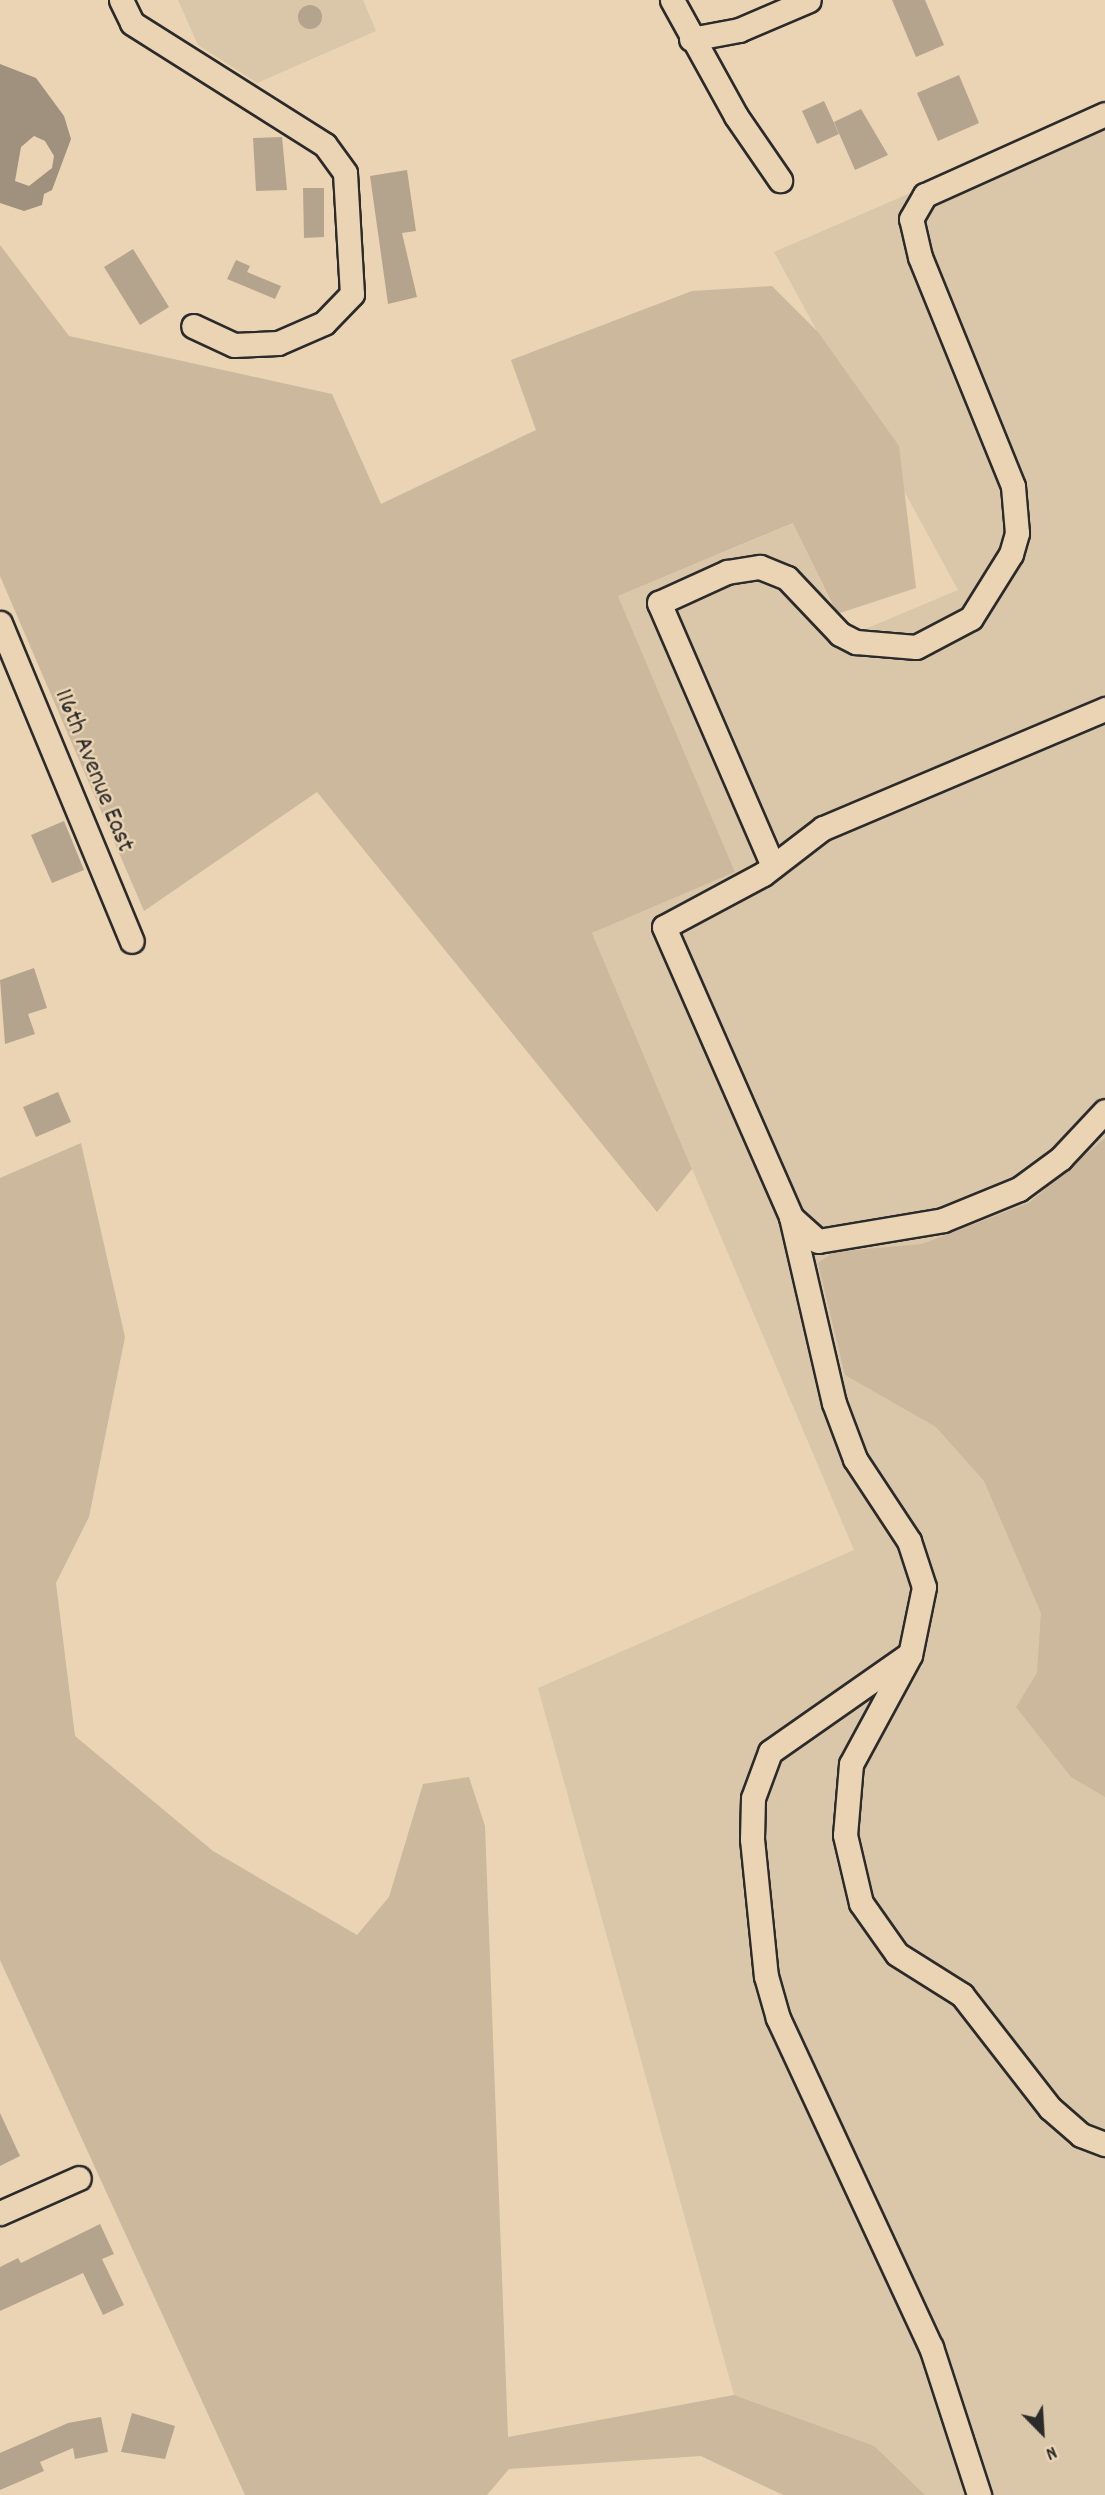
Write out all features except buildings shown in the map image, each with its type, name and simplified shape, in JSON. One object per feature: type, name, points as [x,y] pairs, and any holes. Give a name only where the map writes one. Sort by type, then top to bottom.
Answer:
[{"type":"street","points":[[121,0],[132,23],[325,145],[345,173],[352,294],[324,323],[278,343],[234,345],[193,326]]},
{"type":"street","points":[[672,0],[691,38],[780,180]]},
{"type":"street","points":[[691,38],[739,30],[809,0]]},
{"type":"street","points":[[773,866],[659,603],[727,572],[760,567],[787,579],[840,634],[856,642],[916,647],[971,618],[1011,554],[1015,497],[920,257],[911,219],[925,195],[1105,114]]},
{"type":"street","name":"116th Avenue East","points":[[0,623],[132,941]]},
{"type":"street","points":[[1105,709],[823,828],[773,866],[664,927],[791,1217],[834,1403],[855,1458],[909,1541],[924,1587],[910,1655],[851,1763],[845,1835],[861,1903],[897,1954],[962,1995],[1050,2108],[1081,2135],[1105,2144]]},
{"type":"street","points":[[791,1217],[818,1241],[943,1220],[1019,1189],[1061,1158],[1105,1111]]},
{"type":"street","points":[[910,1655],[770,1752],[753,1798],[752,1839],[766,1976],[778,2018],[931,2347],[979,2495]]},
{"type":"street","points":[[0,2213],[79,2178]]},
{"type":"shaded area","points":[[178,0],[363,0],[376,31],[257,83],[198,45]]},
{"type":"shaded area","points":[[0,64],[36,78],[64,116],[71,139],[52,190],[44,194],[42,205],[24,211],[0,203]],"holes":[[[34,136],[45,141],[54,156],[52,168],[29,186],[15,181],[21,147]]]},
{"type":"shaded area","points":[[1105,109],[1105,2495],[909,2495],[734,2395],[538,1688],[854,1550],[592,933],[735,872],[618,596],[794,523],[846,637],[958,590],[774,252]]},
{"type":"shaded area","points":[[0,245],[69,336],[332,394],[381,504],[536,430],[511,360],[692,291],[772,286],[818,332],[899,446],[916,588],[837,614],[793,523],[618,596],[735,872],[592,933],[692,1169],[657,1212],[317,792],[144,911],[0,576]]},
{"type":"shaded area","points":[[1105,1138],[1105,1797],[1071,1777],[1016,1707],[1037,1673],[1041,1613],[984,1481],[936,1427],[845,1375],[818,1263],[834,1252],[922,1244],[1029,1203]]},
{"type":"shaded area","points":[[81,1143],[125,1337],[89,1517],[56,1583],[75,1736],[213,1851],[357,1935],[389,1897],[423,1784],[469,1777],[485,1826],[508,2437],[734,2395],[874,2446],[925,2495],[783,2495],[701,2456],[509,2469],[487,2495],[245,2495],[0,1960],[0,1178]]}]
